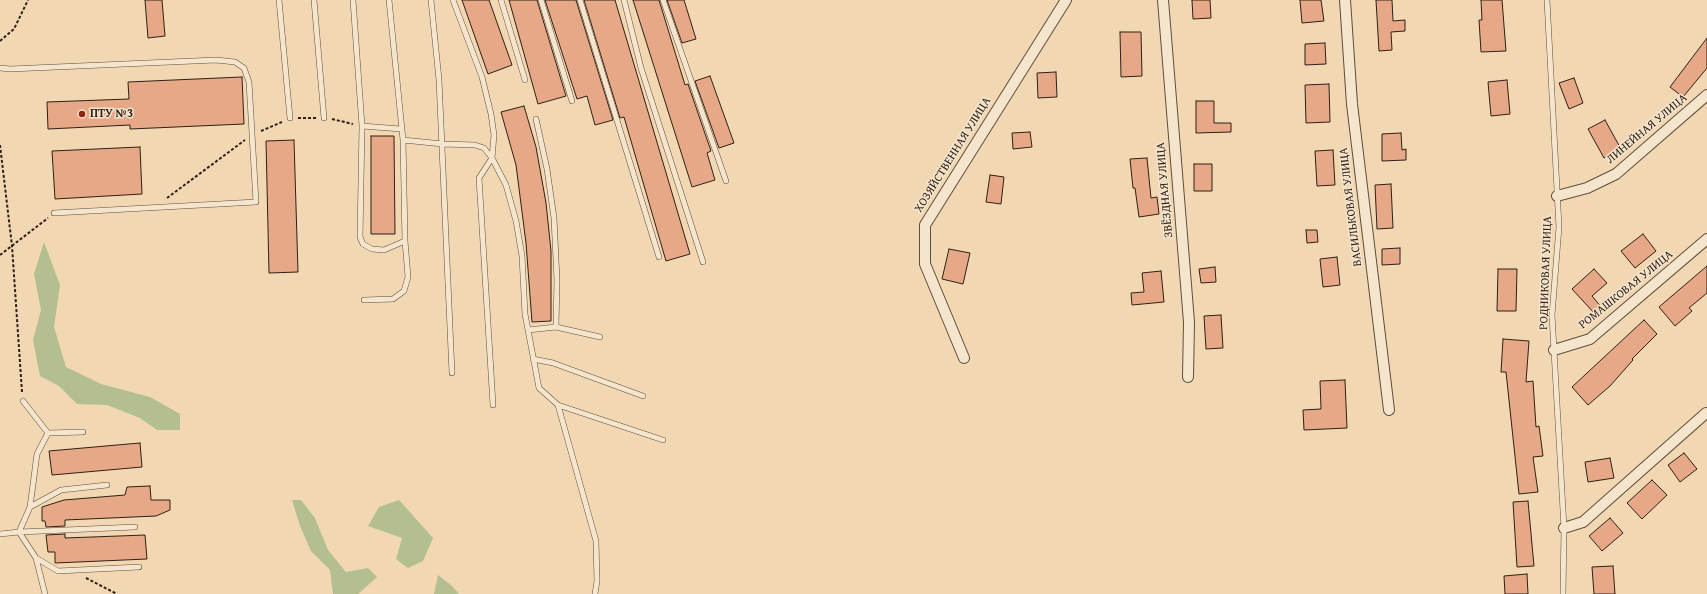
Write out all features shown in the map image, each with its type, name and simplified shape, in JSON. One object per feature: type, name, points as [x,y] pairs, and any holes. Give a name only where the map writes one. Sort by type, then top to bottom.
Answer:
[{"type":"street","name":"ХОЗЯЙСТВЕННАЯ УЛИЦА","points":[[964,358],[925,264],[925,225],[1066,0]]},
{"type":"street","name":"ЗВЁЗДНАЯ УЛИЦА","points":[[1163,0],[1189,322],[1188,377]]},
{"type":"street","name":"ВАСИЛЬКОВАЯ УЛИЦА","points":[[1345,0],[1352,104],[1389,410]]},
{"type":"street","name":"ЛИНЕЙНАЯ УЛИЦА","points":[[1557,196],[1587,188],[1616,174],[1707,95]]},
{"type":"street","name":"РОМАШКОВАЯ УЛИЦА","points":[[1554,350],[1590,339],[1707,239]]},
{"type":"street","points":[[1564,528],[1583,522],[1706,413]]},
{"type":"lane","points":[[279,0],[290,118]]},
{"type":"lane","points":[[314,0],[324,118]]},
{"type":"lane","points":[[353,0],[362,126],[360,237],[363,244],[372,249],[384,250],[405,241]]},
{"type":"lane","points":[[364,300],[393,299],[404,291],[408,277],[405,241],[403,140],[389,0]]},
{"type":"lane","points":[[431,0],[439,80],[443,144],[452,373]]},
{"type":"lane","points":[[453,0],[482,77],[491,114],[494,135],[492,158],[479,178],[493,405]]},
{"type":"lane","points":[[501,0],[526,80]]},
{"type":"lane","points":[[541,0],[572,101]]},
{"type":"lane","points":[[580,0],[659,257]]},
{"type":"lane","points":[[624,0],[641,68],[703,262]]},
{"type":"lane","points":[[663,0],[726,181]]},
{"type":"lane","name":"РОДНИКОВАЯ УЛИЦА","points":[[1547,0],[1559,227],[1552,315],[1564,528],[1563,594]]},
{"type":"lane","points":[[0,68],[10,69],[216,60],[235,62],[244,68],[248,82],[256,202],[54,213]]},
{"type":"lane","points":[[536,119],[547,169],[554,218],[557,280],[556,327]]},
{"type":"lane","points":[[362,126],[401,129]]},
{"type":"lane","points":[[403,140],[443,144],[475,145],[484,148],[492,158],[506,185],[516,221],[522,256],[525,314],[539,388],[558,404],[663,440]]},
{"type":"lane","points":[[528,330],[556,327],[600,337]]},
{"type":"lane","points":[[533,359],[553,363],[642,396]]},
{"type":"lane","points":[[23,401],[48,433]]},
{"type":"lane","points":[[558,404],[596,541],[597,581],[595,594]]},
{"type":"lane","points":[[48,433],[83,432]]},
{"type":"lane","points":[[20,532],[30,507],[37,454],[48,433]]},
{"type":"lane","points":[[30,507],[61,490],[107,485]]},
{"type":"lane","points":[[0,534],[135,528]]},
{"type":"lane","points":[[20,532],[36,558],[45,594]]},
{"type":"lane","points":[[36,558],[58,571],[139,567]]},
{"type":"path","points":[[0,41],[14,29],[28,0]]},
{"type":"path","points":[[0,145],[12,246],[23,401]]},
{"type":"path","points":[[0,255],[54,213]]},
{"type":"path","points":[[71,570],[117,594]]},
{"type":"green space","points":[[44,242],[60,285],[54,327],[66,367],[101,384],[150,397],[180,414],[180,430],[157,430],[140,418],[107,405],[77,404],[59,386],[40,376],[33,340],[41,310],[34,274]]},
{"type":"green space","points":[[292,500],[301,500],[315,518],[328,550],[346,572],[368,568],[377,577],[358,594],[333,594],[330,570],[311,551],[300,526]]},
{"type":"green space","points":[[399,500],[433,538],[423,561],[408,568],[396,559],[402,538],[368,526],[379,507]]},
{"type":"green space","points":[[438,575],[452,586],[459,594],[434,594]]},
{"type":"building","points":[[145,0],[162,0],[165,36],[148,38]]},
{"type":"building","points":[[462,0],[489,0],[512,65],[488,74]]},
{"type":"building","points":[[509,0],[537,0],[566,96],[538,104]]},
{"type":"building","points":[[545,0],[576,0],[613,120],[595,125],[587,96],[577,99]]},
{"type":"building","points":[[584,0],[615,0],[690,254],[666,261],[624,117],[620,118]]},
{"type":"building","points":[[633,0],[659,0],[685,85],[688,84],[711,151],[707,153],[715,180],[692,187]]},
{"type":"building","points":[[667,0],[684,0],[696,39],[682,43]]},
{"type":"building","points":[[1192,0],[1210,0],[1211,18],[1193,19]]},
{"type":"building","points":[[1300,0],[1321,0],[1324,21],[1302,23]]},
{"type":"building","points":[[1376,0],[1392,0],[1393,21],[1405,20],[1405,31],[1391,32],[1392,50],[1379,51]]},
{"type":"building","points":[[1481,0],[1502,0],[1506,51],[1481,52],[1479,20],[1482,20]]},
{"type":"building","points":[[1120,32],[1141,32],[1142,76],[1121,77]]},
{"type":"building","points":[[1707,38],[1707,68],[1683,97],[1670,87]]},
{"type":"building","points":[[1325,43],[1326,64],[1305,65],[1305,44]]},
{"type":"building","points":[[1056,72],[1057,97],[1038,98],[1037,73]]},
{"type":"building","points":[[710,76],[734,143],[719,148],[695,81]]},
{"type":"building","points":[[242,77],[244,124],[130,129],[130,125],[48,129],[47,102],[129,99],[128,82]]},
{"type":"building","points":[[1574,78],[1583,103],[1569,109],[1559,83]]},
{"type":"building","points":[[1507,80],[1510,114],[1491,116],[1488,82]]},
{"type":"building","points":[[1329,84],[1330,122],[1306,123],[1305,85]]},
{"type":"building","points":[[1196,101],[1214,101],[1214,123],[1231,123],[1231,132],[1196,133]]},
{"type":"building","points":[[524,106],[536,147],[546,203],[551,251],[551,321],[532,322],[526,243],[516,165],[501,112]]},
{"type":"building","points":[[1605,120],[1621,149],[1604,158],[1588,129]]},
{"type":"building","points":[[1030,132],[1032,147],[1013,149],[1012,133]]},
{"type":"building","points":[[1401,133],[1402,150],[1406,149],[1406,160],[1382,161],[1382,134]]},
{"type":"building","points":[[371,136],[394,136],[395,234],[371,234]]},
{"type":"building","points":[[294,140],[298,272],[269,273],[266,141]]},
{"type":"building","points":[[140,147],[142,194],[55,199],[52,151]]},
{"type":"building","points":[[1333,150],[1335,185],[1317,186],[1315,151]]},
{"type":"building","points":[[1147,158],[1151,198],[1157,197],[1159,214],[1139,217],[1135,188],[1133,188],[1130,159]]},
{"type":"building","points":[[1194,164],[1212,164],[1212,191],[1194,191]]},
{"type":"building","points":[[990,175],[1004,177],[1001,204],[986,202]]},
{"type":"building","points":[[1391,184],[1393,228],[1377,229],[1375,185]]},
{"type":"building","points":[[1306,230],[1317,230],[1318,242],[1307,243]]},
{"type":"building","points":[[1643,234],[1656,251],[1635,268],[1621,251]]},
{"type":"building","points":[[1400,248],[1400,264],[1382,265],[1382,249]]},
{"type":"building","points":[[949,249],[970,253],[963,284],[942,279]]},
{"type":"building","points":[[1337,257],[1340,285],[1323,287],[1320,259]]},
{"type":"building","points":[[1707,266],[1707,293],[1689,308],[1692,311],[1675,326],[1659,307]]},
{"type":"building","points":[[1215,267],[1216,282],[1201,283],[1199,269]]},
{"type":"building","points":[[1498,269],[1517,269],[1516,311],[1497,311]]},
{"type":"building","points":[[1594,269],[1607,283],[1592,296],[1602,308],[1595,314],[1572,289]]},
{"type":"building","points":[[1161,271],[1164,302],[1132,305],[1131,293],[1144,292],[1142,273]]},
{"type":"building","points":[[1221,315],[1223,348],[1206,349],[1204,316]]},
{"type":"building","points":[[1644,320],[1657,334],[1632,359],[1633,360],[1610,386],[1588,405],[1572,387]]},
{"type":"building","points":[[1503,339],[1529,341],[1526,382],[1533,381],[1536,427],[1539,426],[1543,456],[1533,457],[1538,492],[1519,494],[1506,372],[1501,372]]},
{"type":"building","points":[[1345,380],[1347,428],[1304,430],[1303,410],[1321,409],[1320,381]]},
{"type":"building","points":[[140,443],[142,467],[52,475],[49,451]]},
{"type":"building","points":[[1684,453],[1697,469],[1680,482],[1668,465]]},
{"type":"building","points":[[1610,458],[1614,478],[1588,482],[1585,462]]},
{"type":"building","points":[[1652,480],[1667,495],[1642,519],[1627,503]]},
{"type":"building","points":[[150,486],[151,500],[170,500],[170,510],[156,516],[65,520],[65,526],[46,527],[45,521],[42,521],[42,507],[64,500],[125,495],[127,487]]},
{"type":"building","points":[[1528,501],[1534,566],[1517,567],[1513,502]]},
{"type":"building","points":[[1610,518],[1623,533],[1602,551],[1589,536]]},
{"type":"building","points":[[65,534],[65,538],[145,535],[147,559],[55,563],[55,552],[48,552],[46,535]]},
{"type":"building","points":[[1613,566],[1615,594],[1594,594],[1592,567]]},
{"type":"building","points":[[1527,574],[1528,594],[1505,594],[1504,576]]},
{"type":"place","name":"ПТУ №3","points":[[82,114]]}]
